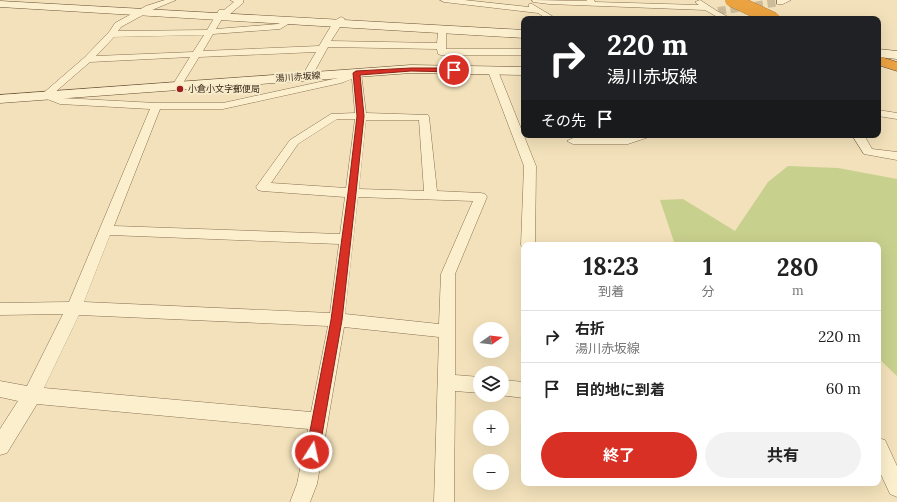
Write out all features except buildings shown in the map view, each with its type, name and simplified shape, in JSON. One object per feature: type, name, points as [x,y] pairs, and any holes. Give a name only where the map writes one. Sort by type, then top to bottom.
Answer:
[{"type":"highway","points":[[732,0],[767,16]]},
{"type":"highway","points":[[714,8],[746,16]]},
{"type":"highway","points":[[881,61],[897,67]]},
{"type":"highway","points":[[881,68],[897,73]]},
{"type":"street","points":[[15,0],[146,10]]},
{"type":"street","points":[[172,0],[146,10],[118,25],[112,34],[88,59],[46,96],[60,101],[156,106],[222,106],[340,80],[356,73],[361,116],[337,320],[307,484],[300,502]]},
{"type":"street","points":[[177,86],[210,32],[223,14],[240,1],[234,0]]},
{"type":"street","points":[[444,0],[540,11]]},
{"type":"street","points":[[524,0],[548,16]]},
{"type":"street","points":[[536,0],[549,2],[591,2],[714,8]]},
{"type":"street","points":[[695,0],[714,8],[724,16]]},
{"type":"street","points":[[0,4],[223,14],[521,34]]},
{"type":"street","points":[[223,14],[291,20],[521,29]]},
{"type":"street","points":[[112,34],[210,32],[280,26],[291,20]]},
{"type":"street","points":[[307,76],[339,21]]},
{"type":"street","points":[[440,70],[442,33]]},
{"type":"street","points":[[88,59],[323,47],[521,52]]},
{"type":"street","points":[[881,54],[897,55]]},
{"type":"street","name":"湯川赤坂線","points":[[0,99],[411,69],[521,71]]},
{"type":"street","points":[[493,71],[530,166],[528,242]]},
{"type":"street","points":[[0,446],[32,395],[74,308],[156,106]]},
{"type":"street","points":[[881,113],[897,116]]},
{"type":"street","points":[[431,195],[424,117],[335,116],[294,142],[262,187],[352,193],[481,197],[448,274],[444,502]]},
{"type":"street","points":[[573,142],[628,141],[636,138]]},
{"type":"street","points":[[860,138],[868,152],[897,156]]},
{"type":"street","points":[[105,230],[346,239]]},
{"type":"street","points":[[0,309],[74,308],[337,320],[446,331]]},
{"type":"street","points":[[447,382],[473,384]]},
{"type":"street","points":[[0,389],[32,395],[318,421]]},
{"type":"street","points":[[509,389],[521,390]]},
{"type":"street","points":[[881,453],[897,487]]},
{"type":"green space","points":[[788,166],[838,168],[897,179],[897,376],[881,361],[881,242],[674,242],[660,200],[683,199],[735,231],[768,182]]},
{"type":"tunnel","points":[[718,11],[780,2]]},
{"type":"place","name":"小倉小文字郵便局","points":[[180,89]]},
{"type":"route","points":[[312,452],[337,320],[361,116],[356,73],[411,69],[454,70]]}]
